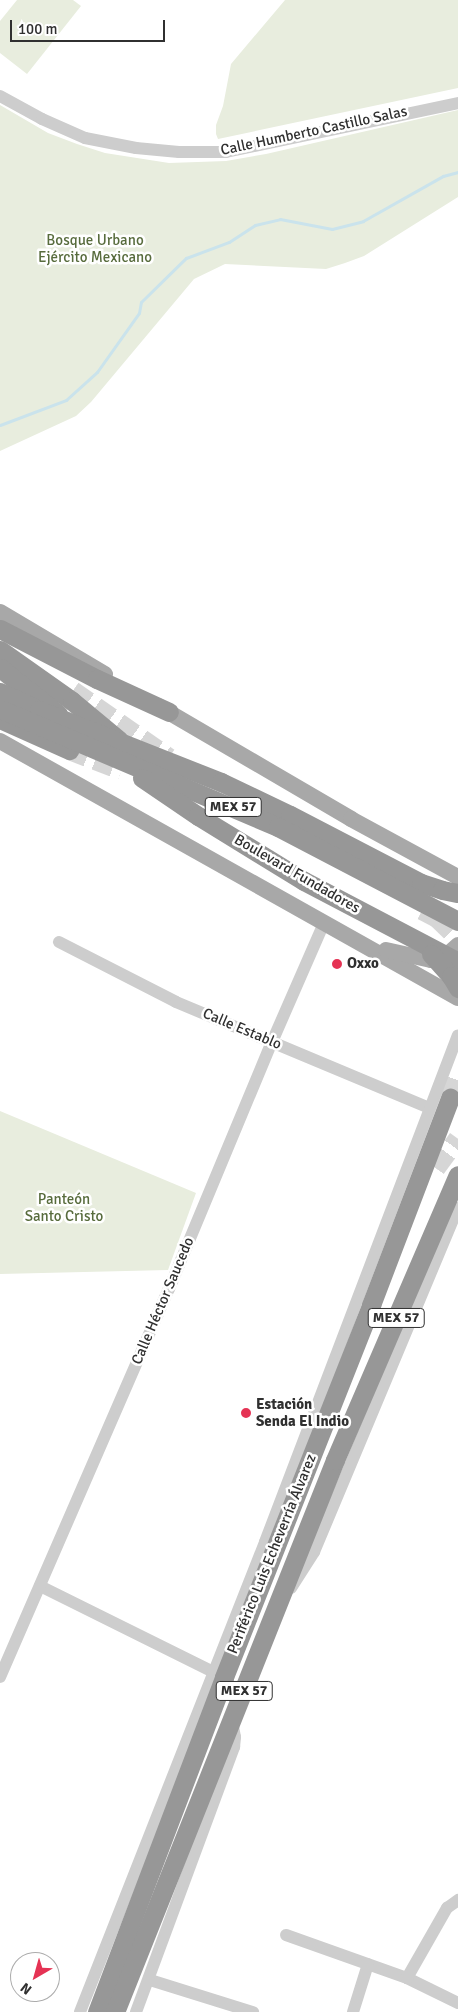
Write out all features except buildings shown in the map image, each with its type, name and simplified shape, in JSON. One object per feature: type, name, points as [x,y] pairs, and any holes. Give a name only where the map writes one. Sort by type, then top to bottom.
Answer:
[{"type":"highway","points":[[0,629],[96,679],[169,712]]},
{"type":"highway","points":[[0,640],[73,690]]},
{"type":"highway","points":[[0,650],[72,701],[150,766],[265,850],[421,945],[437,959],[458,988]]},
{"type":"highway","name":"Boulevard Fundadores","points":[[0,668],[151,785],[252,850],[304,881],[458,962]]},
{"type":"highway","points":[[0,692],[40,710],[221,782],[290,815],[421,883],[442,890],[458,891]]},
{"type":"highway","name":"Boulevard Fundadores","points":[[0,709],[278,827],[458,921]]},
{"type":"highway","points":[[0,719],[69,750]]},
{"type":"highway","name":"Periférico Luis Echeverría Álvarez","points":[[98,2012],[218,1674],[371,1304],[450,1098]]},
{"type":"highway","points":[[371,1304],[395,1271],[436,1168]]},
{"type":"highway","name":"Periférico Luis Echeverría Álvarez","points":[[115,2012],[335,1460],[458,1176]]},
{"type":"main road","points":[[0,612],[169,712],[458,877]]},
{"type":"main road","points":[[0,742],[458,998]]},
{"type":"main road","points":[[427,860],[458,891]]},
{"type":"main road","points":[[362,944],[431,960],[447,955],[458,945]]},
{"type":"street","name":"Calle Humberto Castillo Salas","points":[[0,96],[42,119],[85,138],[136,148],[180,152],[226,152],[458,102]]},
{"type":"street","name":"Calle Héctor Saucedo","points":[[0,1677],[169,1289],[324,923]]},
{"type":"street","name":"Calle Establo","points":[[59,942],[176,1002],[429,1108]]},
{"type":"street","points":[[80,2012],[218,1674],[265,1542],[458,1035]]},
{"type":"street","points":[[445,1066],[458,1057]]},
{"type":"street","points":[[271,1619],[314,1552],[458,1208]]},
{"type":"street","points":[[40,1586],[218,1674]]},
{"type":"street","points":[[136,2012],[150,1980],[234,1747],[235,1736],[232,1722]]},
{"type":"street","points":[[407,1978],[447,1908],[458,1900]]},
{"type":"street","points":[[286,1935],[407,1978],[458,2003]]},
{"type":"street","points":[[353,2012],[368,1964]]},
{"type":"street","points":[[150,1980],[253,2012]]},
{"type":"green space","points":[[17,0],[73,0],[81,6],[27,74],[0,53],[0,21]]},
{"type":"green space","points":[[285,0],[458,0],[458,88],[218,139],[216,125],[223,106],[231,64]]},
{"type":"green space","name":"Bosque Urbano Ejército Mexicano","points":[[0,105],[48,133],[77,144],[105,153],[169,163],[226,161],[266,154],[458,110],[458,197],[364,256],[326,269],[225,264],[194,279],[91,402],[76,416],[0,451]]},
{"type":"green space","name":"Panteón Santo Cristo","points":[[0,1111],[196,1193],[168,1270],[0,1274]]},
{"type":"waterway","points":[[0,425],[66,400],[97,372],[139,313],[141,302],[186,258],[229,242],[255,225],[280,219],[332,229],[363,221],[443,176],[458,172]]},
{"type":"tunnel","points":[[73,690],[169,757]]},
{"type":"tunnel","points":[[69,750],[121,770]]},
{"type":"tunnel","points":[[422,910],[437,918],[458,938]]},
{"type":"tunnel","points":[[450,1097],[458,1074]]},
{"type":"tunnel","points":[[436,1168],[458,1138]]},
{"type":"place","name":"Oxxo","points":[[337,964]]},
{"type":"place","name":"Estación Senda El Indio","points":[[246,1413]]}]
